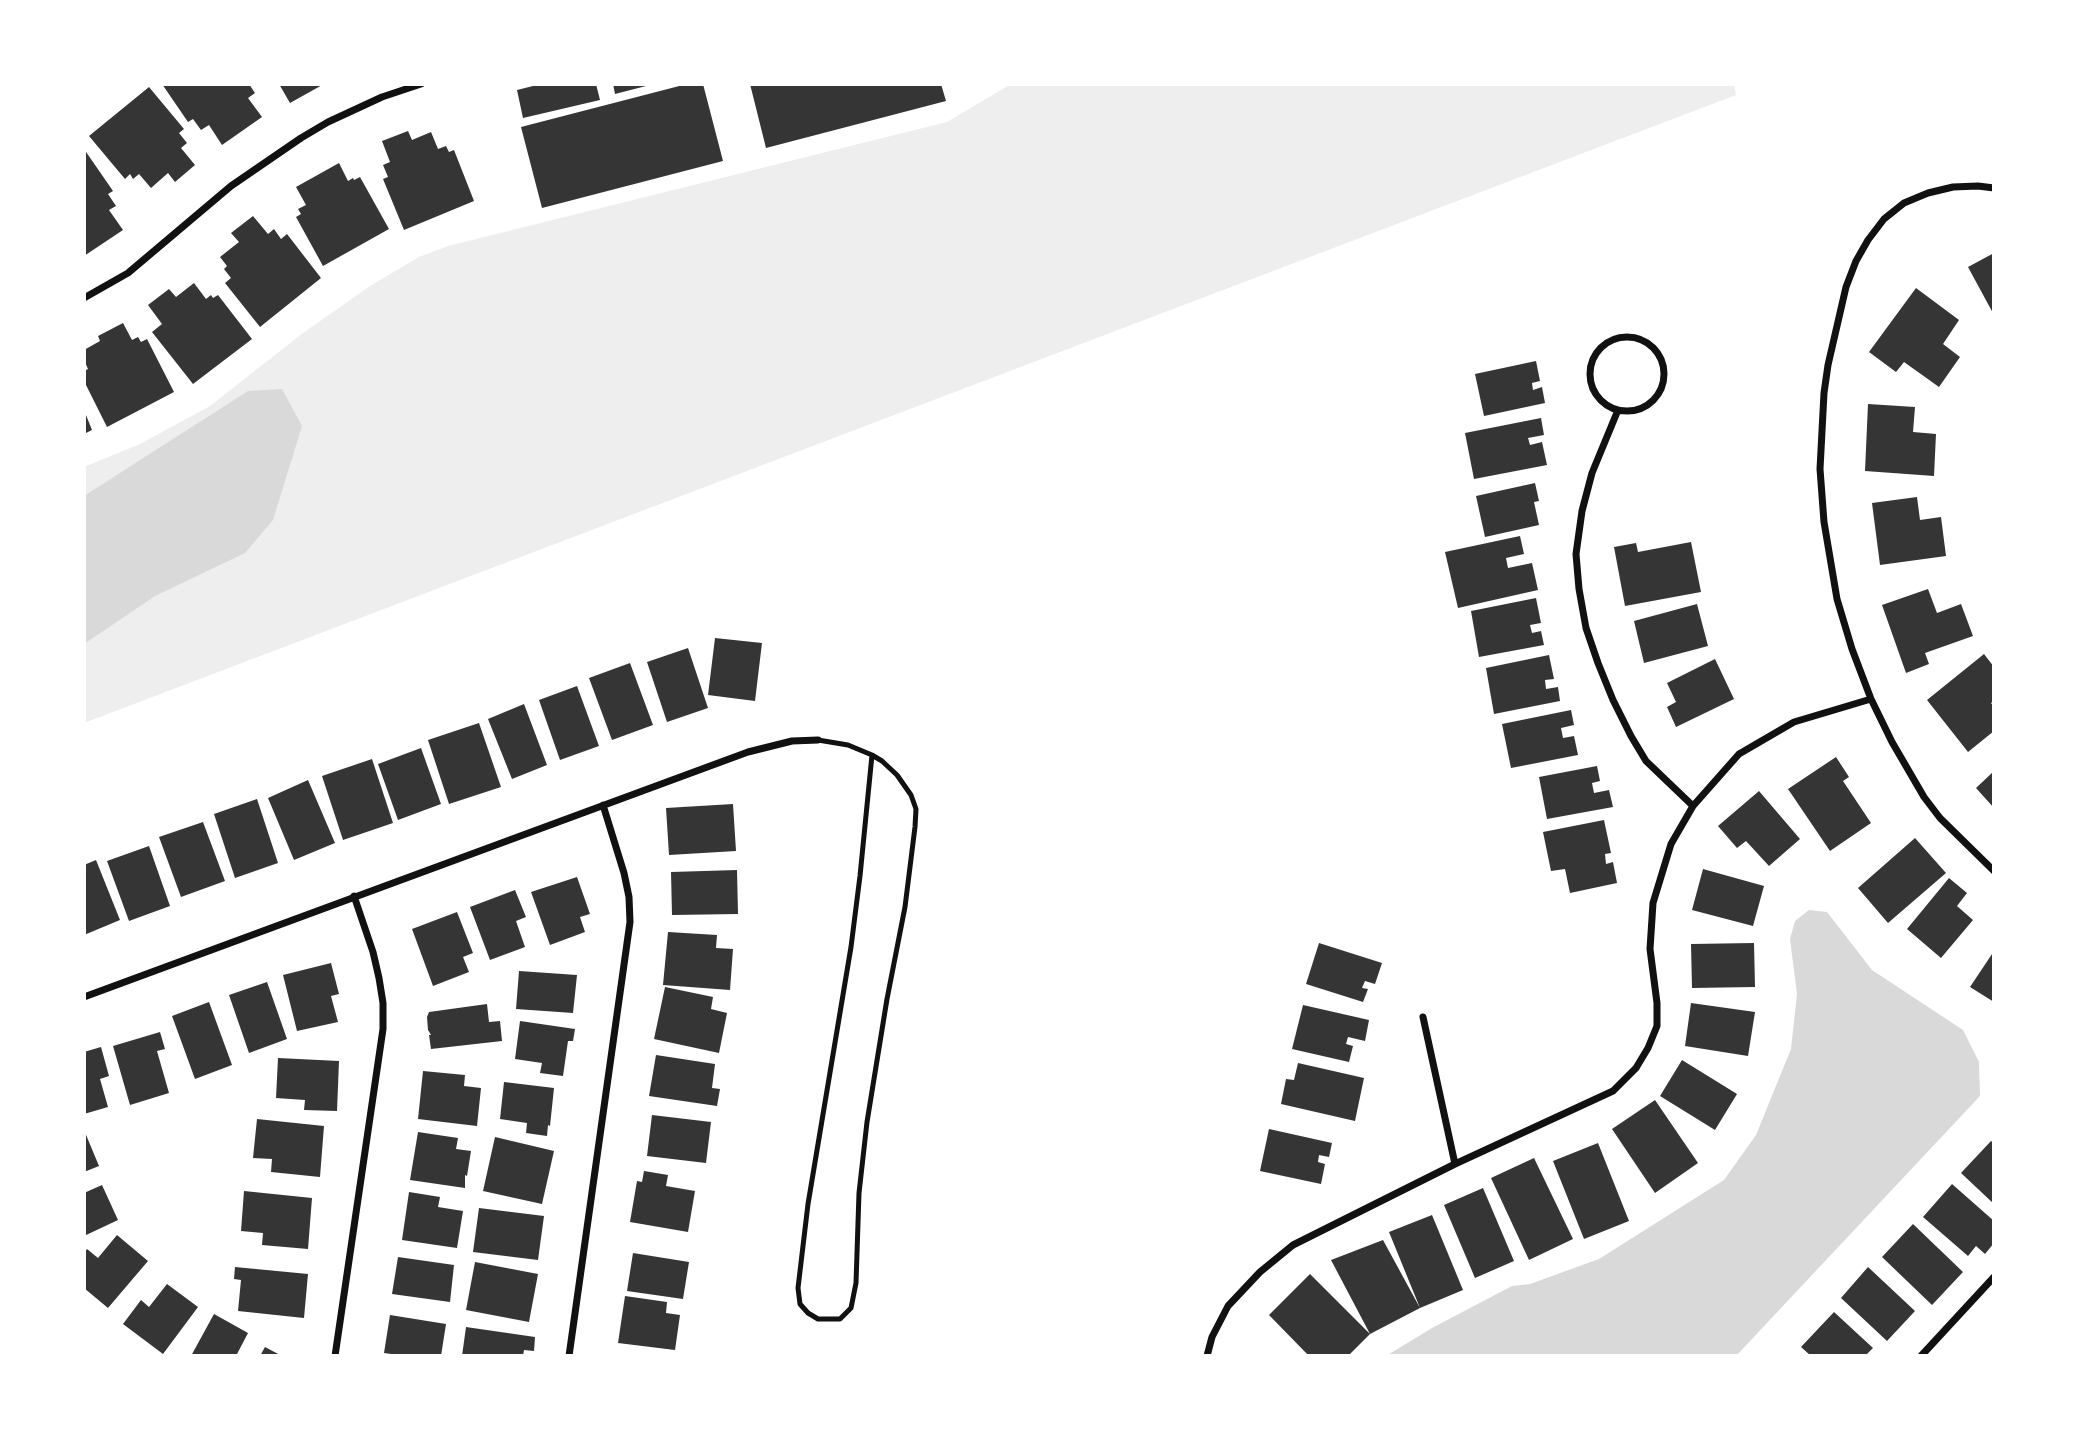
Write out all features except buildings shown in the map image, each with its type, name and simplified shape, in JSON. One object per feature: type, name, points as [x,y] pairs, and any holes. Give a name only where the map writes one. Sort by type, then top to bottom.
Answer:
[{"type":"street","points":[[84,298],[128,273],[230,187],[301,138],[371,102],[421,84]]},
{"type":"street","points":[[1994,188],[1953,187],[1928,193],[1905,203],[1884,219],[1868,240],[1856,261],[1839,311],[1824,393],[1820,469],[1824,522],[1837,599],[1871,699],[1924,797],[1940,818],[1994,872]]},
{"type":"street","points":[[1613,339],[1639,339],[1651,346],[1659,356],[1664,372],[1662,385],[1653,401],[1642,409],[1631,412],[1618,410],[1600,401],[1593,390],[1590,365],[1596,354],[1613,339]]},
{"type":"street","points":[[1618,410],[1592,473],[1582,511],[1576,554],[1578,589],[1586,628],[1598,663],[1632,736],[1646,761],[1693,806]]},
{"type":"street","points":[[1207,1356],[1212,1337],[1228,1306],[1260,1272],[1293,1245],[1455,1164],[1613,1091],[1636,1068],[1657,1026],[1650,949],[1653,903],[1671,844],[1693,806],[1740,754],[1794,722],[1871,699]]},
{"type":"street","points":[[84,997],[680,776],[766,746],[818,740]]},
{"type":"street","points":[[569,1356],[630,922],[624,873],[603,805]]},
{"type":"street","points":[[335,1356],[383,1029],[379,978],[354,896]]},
{"type":"street","points":[[1423,1017],[1455,1164]]},
{"type":"street","points":[[1921,1356],[1994,1277]]},
{"type":"lane","points":[[818,740],[848,744],[873,755],[882,761],[911,794],[916,809],[905,906],[867,1122],[859,1193],[856,1283],[851,1308],[840,1319],[818,1319],[800,1304],[798,1289],[810,1190],[852,936],[873,755]]},
{"type":"shaded area","points":[[1011,84],[1734,84],[1736,95],[84,723],[84,467],[140,444],[210,406],[303,333],[370,286],[419,257],[448,246],[947,122]]},
{"type":"shaded area","points":[[282,389],[302,426],[273,520],[245,553],[155,596],[84,644],[84,496],[248,391]]},
{"type":"shaded area","points":[[1809,910],[1827,912],[1872,970],[1963,1030],[1979,1062],[1980,1096],[1736,1356],[1386,1356],[1432,1328],[1512,1286],[1530,1284],[1599,1259],[1724,1180],[1756,1135],[1791,1049],[1797,994],[1790,939],[1795,921]]}]
